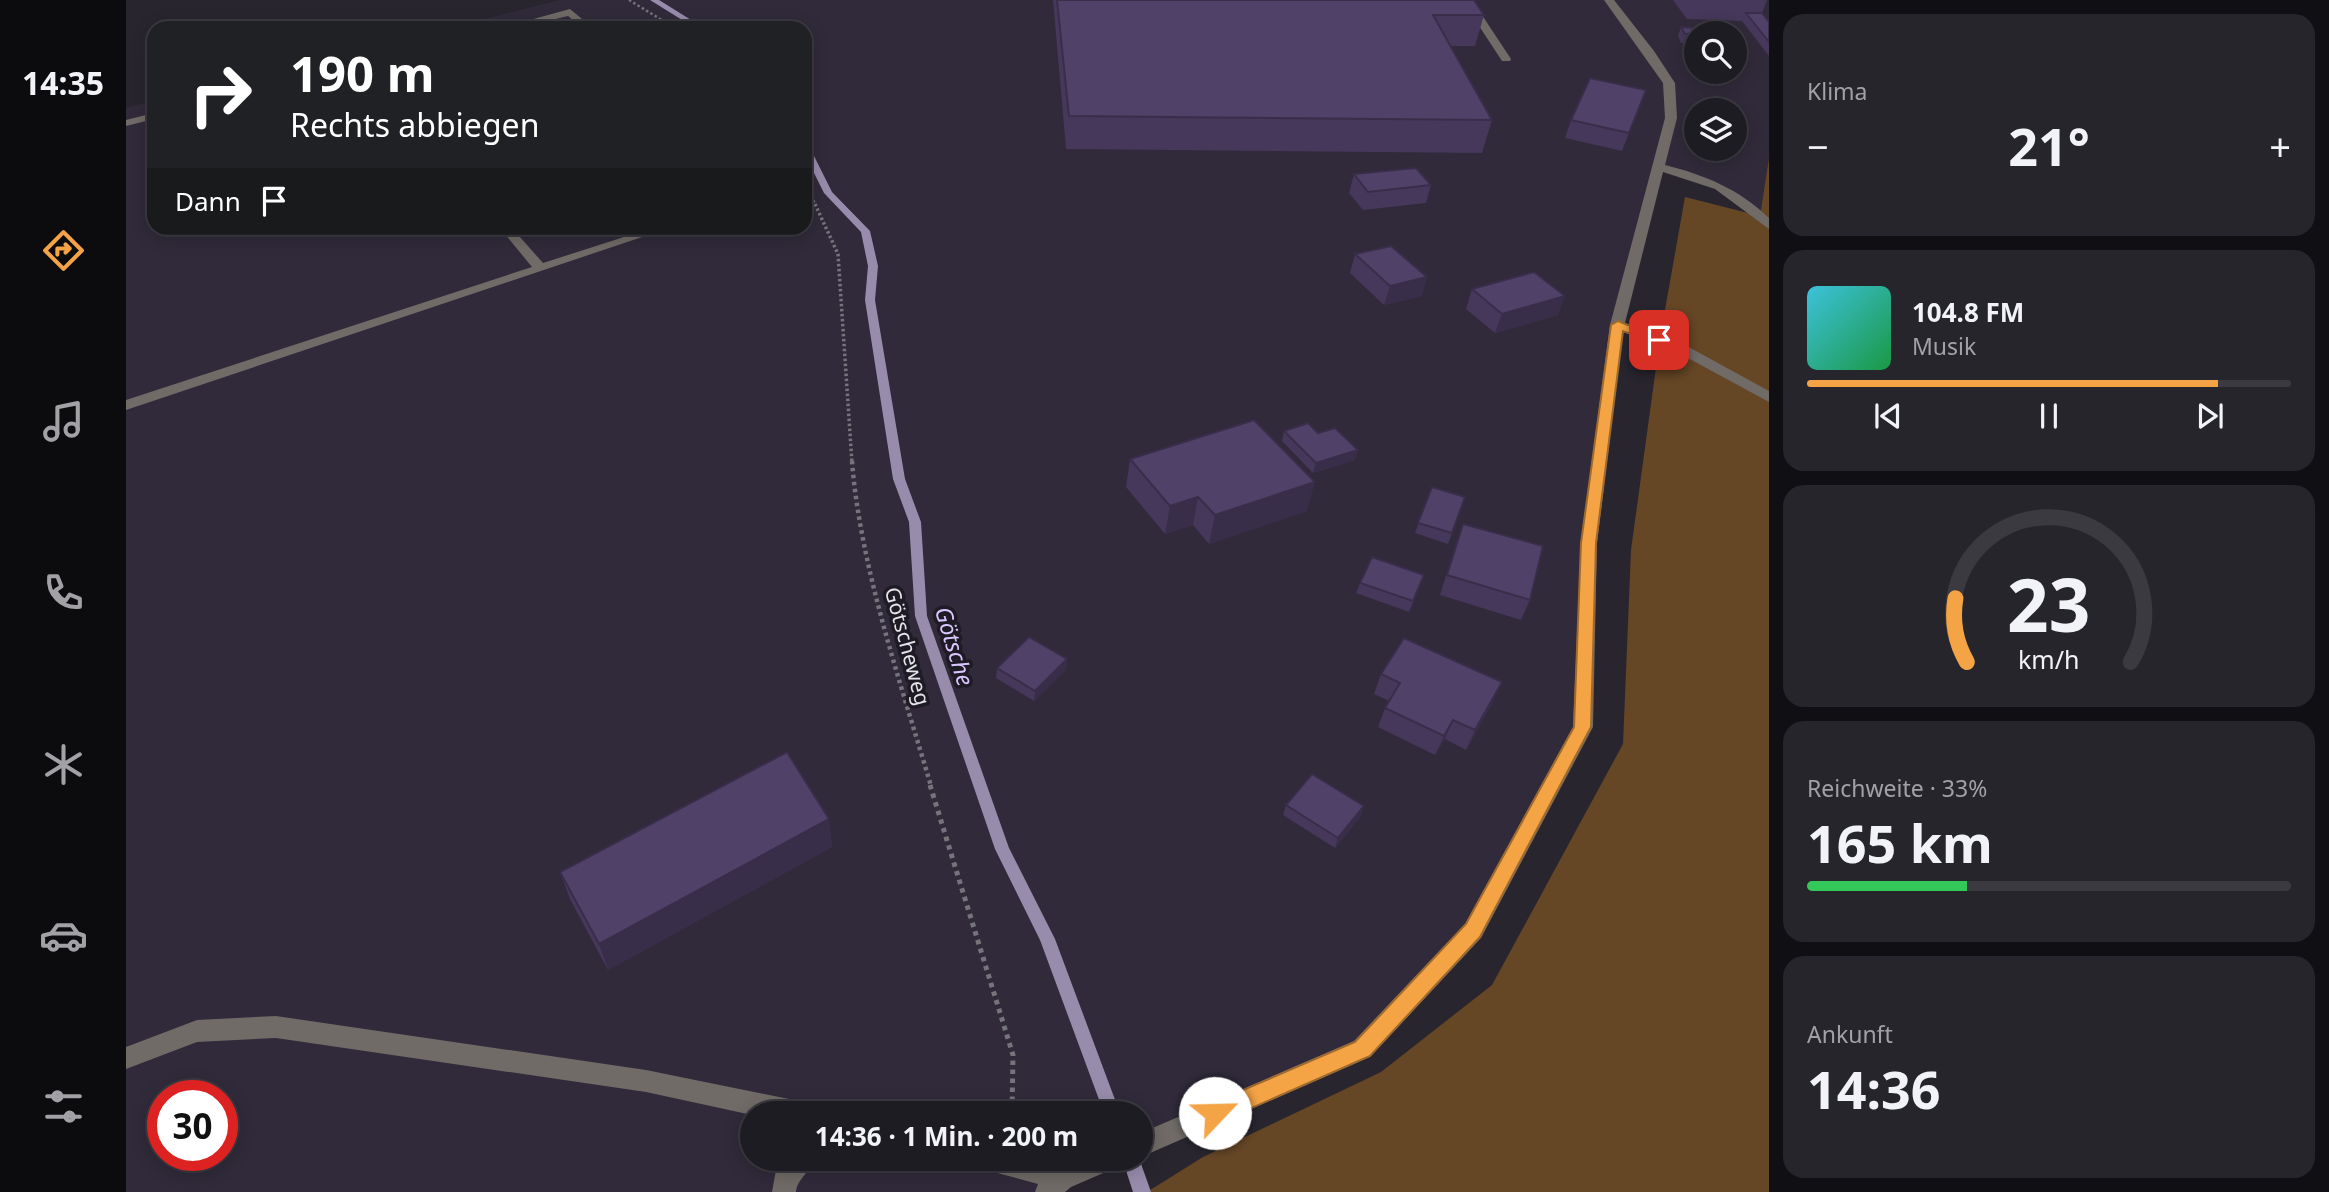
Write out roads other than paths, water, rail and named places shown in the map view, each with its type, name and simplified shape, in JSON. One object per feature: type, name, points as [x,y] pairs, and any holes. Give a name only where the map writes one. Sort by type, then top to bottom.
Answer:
[{"type":"street","points":[[1467,0],[1506,59]]},
{"type":"street","points":[[1153,1140],[1362,1049],[1473,931],[1583,727],[1589,543],[1618,325],[1671,118],[1669,83],[1650,53],[1609,0]]},
{"type":"street","points":[[534,21],[570,12],[580,21]]},
{"type":"street","points":[[126,123],[147,118]]},
{"type":"street","points":[[1659,167],[1730,191],[1769,225]]},
{"type":"street","points":[[512,235],[540,268]]},
{"type":"street","points":[[126,405],[641,235]]},
{"type":"street","points":[[1618,325],[1680,348],[1769,397]]},
{"type":"street","points":[[126,1058],[197,1031],[276,1027],[646,1082],[740,1101]]},
{"type":"street","points":[[784,1192],[785,1179],[792,1171]]},
{"type":"street","points":[[1019,1171],[1055,1185],[1082,1171]]},
{"type":"waterway","name":"Götsche","points":[[654,0],[688,21]]},
{"type":"waterway","name":"Götsche","points":[[812,160],[828,193],[865,231],[873,266],[870,300],[899,479],[915,522],[921,616],[1002,849],[1047,939],[1108,1101]]},
{"type":"waterway","name":"Götsche","points":[[1135,1171],[1142,1192]]}]
